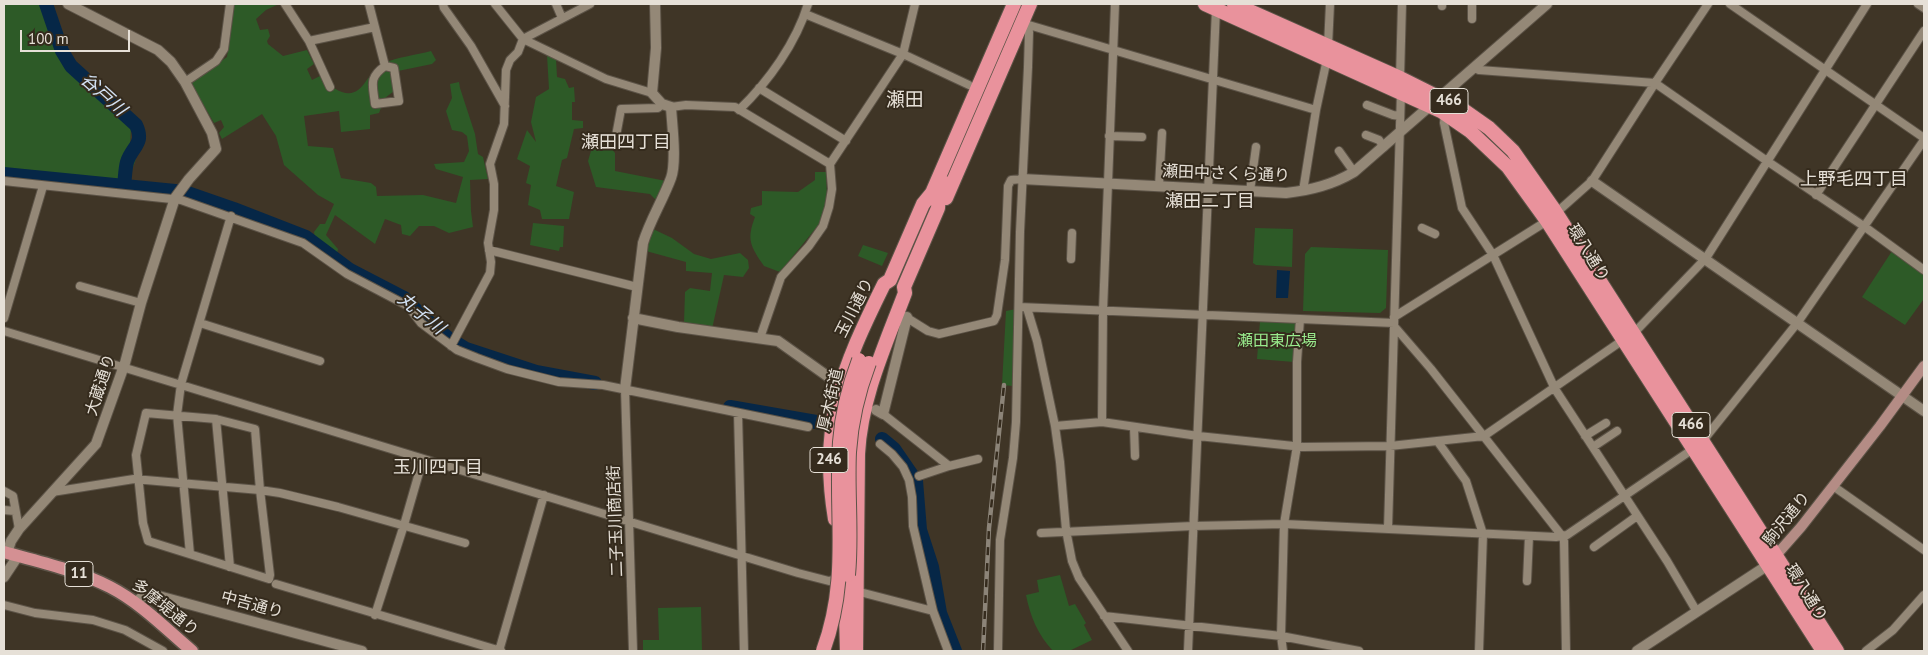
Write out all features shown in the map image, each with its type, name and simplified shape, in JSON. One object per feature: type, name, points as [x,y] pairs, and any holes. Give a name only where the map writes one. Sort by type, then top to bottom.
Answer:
[{"type":"highway","name":"246","points":[[922,204],[924,191],[1004,4]]},
{"type":"highway","name":"玉川通り","points":[[847,651],[845,577],[829,475],[832,427],[839,388],[845,370],[884,284],[890,280],[922,204],[932,193],[1014,4]]},
{"type":"highway","name":"246","points":[[938,208],[939,196],[1023,4]]},
{"type":"highway","name":"246","points":[[856,651],[858,454],[861,424],[873,377],[903,314],[904,287],[938,208],[946,199],[1030,4]]},
{"type":"highway","name":"環八通り","points":[[1234,4],[1328,53]]},
{"type":"highway","name":"環八通り","points":[[1210,6],[1328,53],[1476,118],[1501,138],[1524,164],[1552,218],[1697,446],[1767,565],[1822,651]]},
{"type":"highway","name":"環八通り","points":[[1435,101],[1445,114],[1474,135],[1508,168],[1552,218]]},
{"type":"highway","name":"厚木街道","points":[[833,651],[847,588],[850,553],[849,453],[852,422],[864,362],[890,288],[890,280]]},
{"type":"highway","name":"厚木街道","points":[[823,651],[834,613],[840,567],[841,435],[847,396],[900,290],[904,287]]},
{"type":"highway","name":"環八通り","points":[[1767,565],[1837,651]]},
{"type":"main road","name":"駒沢通り","points":[[1767,565],[1833,486],[1924,366]]},
{"type":"main road","name":"多摩堤通り","points":[[9,554],[71,572],[110,587],[135,603],[192,651]]},
{"type":"street","name":"大蔵通り","points":[[4,577],[11,541],[19,528],[96,444],[123,367],[141,303],[178,194],[216,149],[212,133],[185,82],[171,62],[158,50],[84,8],[68,4]]},
{"type":"street","points":[[185,82],[216,61],[224,49],[230,4]]},
{"type":"street","points":[[285,4],[309,41],[330,87]]},
{"type":"street","points":[[369,4],[385,66]]},
{"type":"street","points":[[443,4],[471,46],[505,106]]},
{"type":"street","points":[[495,4],[523,39],[606,79],[652,93],[667,106],[673,168],[671,178],[643,243],[626,386]]},
{"type":"street","points":[[556,4],[562,18]]},
{"type":"street","points":[[452,344],[490,272],[491,262],[488,243],[494,210],[494,184],[490,164],[504,124],[506,70],[510,60],[518,52],[523,39],[590,4]]},
{"type":"street","points":[[652,93],[656,48],[655,4]]},
{"type":"street","points":[[739,110],[759,88],[797,33],[808,4]]},
{"type":"street","points":[[760,338],[781,277],[808,246],[822,226],[829,207],[832,189],[830,164],[903,54],[915,4]]},
{"type":"street","points":[[1102,422],[1102,310],[1115,4]]},
{"type":"street","points":[[1303,191],[1316,110],[1328,53],[1330,4]]},
{"type":"street","points":[[1388,529],[1402,4]]},
{"type":"street","points":[[1472,4],[1472,19]]},
{"type":"street","name":"瀬田中さくら通り","points":[[1022,179],[1286,193],[1316,189],[1354,172],[1547,4]]},
{"type":"street","points":[[1023,308],[1394,322],[1493,255],[1552,218],[1592,181],[1708,4]]},
{"type":"street","points":[[1041,533],[1066,530],[1284,524],[1562,536],[1568,535],[1697,446],[1798,322],[1924,139],[1730,4]]},
{"type":"street","points":[[1055,426],[1102,422],[1198,436],[1296,446],[1390,446],[1484,436],[1628,337],[1706,258],[1867,4]]},
{"type":"street","points":[[1918,4],[1924,8]]},
{"type":"street","points":[[1188,651],[1213,79],[1210,6]]},
{"type":"street","points":[[805,14],[903,54],[970,85]]},
{"type":"street","points":[[1022,23],[1316,110]]},
{"type":"street","points":[[998,651],[1000,540],[1016,434],[1023,308],[1020,262],[1029,32],[1022,23]]},
{"type":"street","points":[[309,41],[375,27]]},
{"type":"street","points":[[1816,195],[1924,31]]},
{"type":"street","points":[[385,66],[394,68],[399,101],[375,104],[372,80],[377,72],[385,66]]},
{"type":"street","points":[[1474,68],[1479,70],[1655,83],[1865,227],[1924,270]]},
{"type":"street","points":[[759,88],[846,140]]},
{"type":"street","points":[[1368,104],[1400,116]]},
{"type":"street","points":[[616,136],[621,109],[686,105],[735,107],[830,164]]},
{"type":"street","points":[[1445,114],[1444,123],[1462,208],[1493,255],[1555,389],[1697,612]]},
{"type":"street","points":[[1159,186],[1162,133]]},
{"type":"street","points":[[1366,135],[1379,140],[1384,147]]},
{"type":"street","points":[[1109,136],[1142,137]]},
{"type":"street","points":[[1250,191],[1256,147]]},
{"type":"street","points":[[1339,151],[1354,172]]},
{"type":"street","points":[[949,466],[879,412],[903,314],[928,331],[939,334],[994,320],[997,315],[1005,260],[1008,186],[1011,180],[1022,179]]},
{"type":"street","points":[[1592,181],[1706,258],[1924,411]]},
{"type":"street","points":[[4,182],[137,196],[178,194],[303,244],[347,274],[408,306],[421,323],[477,358],[559,382],[626,386],[738,413],[808,427]]},
{"type":"street","points":[[4,318],[43,186]]},
{"type":"street","points":[[190,554],[177,415],[181,384],[231,216]]},
{"type":"street","points":[[1422,228],[1435,234]]},
{"type":"street","points":[[1071,259],[1072,233]]},
{"type":"street","points":[[489,250],[637,287]]},
{"type":"street","points":[[1005,260],[1020,262]]},
{"type":"street","points":[[80,286],[141,303]]},
{"type":"street","points":[[1023,308],[1040,350],[1055,426],[1066,530],[1072,561],[1079,578],[1128,651]]},
{"type":"street","points":[[633,318],[678,327],[782,342],[830,378]]},
{"type":"street","points":[[1283,651],[1281,636],[1284,524],[1296,446],[1297,362],[1300,319]]},
{"type":"street","points":[[1394,322],[1562,536],[1564,541],[1566,651]]},
{"type":"street","points":[[200,323],[320,361]]},
{"type":"street","points":[[4,331],[742,556],[829,581],[845,577]]},
{"type":"street","name":"二子玉川商店街","points":[[626,386],[633,651]]},
{"type":"street","points":[[146,413],[177,415],[216,420],[255,429],[269,579],[148,541],[143,524],[136,455],[146,413]]},
{"type":"street","points":[[738,413],[744,651]]},
{"type":"street","points":[[216,420],[230,567]]},
{"type":"street","points":[[1585,436],[1606,423]]},
{"type":"street","points":[[1134,427],[1135,456]]},
{"type":"street","points":[[1593,447],[1617,431]]},
{"type":"street","points":[[1438,442],[1466,481],[1483,534],[1479,651]]},
{"type":"street","points":[[880,444],[903,467],[909,480],[912,496],[913,526],[933,611],[948,651]]},
{"type":"street","points":[[376,615],[423,459]]},
{"type":"street","points":[[919,476],[978,459]]},
{"type":"street","points":[[52,492],[106,483],[140,480],[260,490],[289,495],[465,543]]},
{"type":"street","points":[[1833,486],[1924,550]]},
{"type":"street","points":[[4,491],[12,496],[19,528]]},
{"type":"street","points":[[276,584],[500,651],[544,496]]},
{"type":"street","points":[[4,510],[15,511]]},
{"type":"street","points":[[1594,547],[1637,516]]},
{"type":"street","points":[[1527,581],[1529,536]]},
{"type":"street","name":"駒沢通り","points":[[1640,650],[1767,565]]},
{"type":"street","points":[[856,591],[933,611]]},
{"type":"street","name":"中吉通り","points":[[135,603],[143,596],[155,595],[362,651]]},
{"type":"street","points":[[1866,651],[1893,630],[1924,595]]},
{"type":"street","points":[[4,605],[35,613],[100,622],[125,630],[162,651]]},
{"type":"street","points":[[1104,616],[1281,636],[1359,651]]},
{"type":"green space","points":[[4,4],[44,4],[53,39],[71,71],[124,122],[130,122],[130,145],[136,159],[128,181],[121,187],[4,172]]},
{"type":"green space","points":[[234,4],[279,4],[266,10],[256,19],[260,30],[268,29],[270,36],[267,41],[268,44],[283,56],[307,50],[314,64],[307,69],[312,80],[320,76],[326,83],[343,93],[357,91],[376,68],[382,64],[431,51],[436,60],[432,64],[393,72],[394,91],[385,98],[379,113],[370,115],[370,129],[341,132],[339,111],[304,116],[308,146],[333,148],[341,178],[371,183],[376,187],[377,196],[423,195],[456,203],[463,177],[436,169],[434,164],[464,162],[469,151],[467,136],[462,132],[452,130],[446,111],[452,98],[450,84],[459,82],[475,134],[478,154],[483,157],[488,179],[470,180],[473,227],[449,233],[434,226],[419,226],[410,236],[402,234],[401,225],[385,219],[375,244],[335,215],[326,235],[338,249],[337,254],[315,238],[314,232],[320,224],[325,224],[334,204],[318,195],[284,165],[276,136],[262,114],[222,139],[219,133],[224,127],[221,120],[214,123],[190,82],[227,57]]},
{"type":"green space","points":[[547,55],[556,59],[557,77],[565,79],[569,88],[574,87],[575,102],[572,102],[572,120],[583,121],[583,128],[574,129],[567,158],[562,160],[556,186],[574,192],[569,219],[542,219],[540,210],[528,205],[531,185],[526,183],[530,166],[517,159],[527,130],[536,142],[531,122],[536,97],[549,89]]},
{"type":"green space","points":[[593,144],[609,145],[615,153],[615,171],[666,181],[658,197],[655,199],[650,194],[596,187],[588,161]]},
{"type":"green space","points":[[815,172],[826,172],[827,198],[820,223],[780,272],[764,266],[751,243],[752,225],[755,217],[750,214],[751,208],[762,205],[762,191],[798,192],[815,180]]},
{"type":"green space","points":[[533,223],[564,226],[563,247],[560,247],[559,251],[530,245]]},
{"type":"green space","points":[[1255,228],[1293,229],[1292,267],[1256,265],[1253,263]]},
{"type":"green space","points":[[653,229],[672,238],[694,254],[711,259],[740,253],[748,260],[749,268],[743,277],[724,275],[712,329],[684,323],[685,292],[690,288],[710,291],[712,273],[686,271],[686,262],[646,251]]},
{"type":"green space","points":[[863,245],[888,253],[882,266],[858,256]]},
{"type":"green space","points":[[1311,247],[1388,250],[1386,308],[1380,313],[1303,311],[1305,254]]},
{"type":"green space","points":[[1892,251],[1924,273],[1924,301],[1905,325],[1862,297]]},
{"type":"green space","points":[[1016,309],[1013,386],[1002,385],[1006,311]]},
{"type":"green space","name":"瀬田東広場","points":[[1260,321],[1297,323],[1294,362],[1257,359]]},
{"type":"green space","points":[[1060,575],[1069,606],[1075,604],[1086,623],[1084,625],[1092,640],[1069,651],[1053,651],[1048,645],[1035,625],[1026,595],[1039,592],[1037,580]]},
{"type":"green space","points":[[701,607],[702,651],[643,651],[643,640],[659,640],[658,608]]},
{"type":"water","points":[[1277,270],[1290,271],[1288,298],[1276,298]]},
{"type":"waterway","name":"谷戸川","points":[[46,4],[62,51],[71,66],[136,125],[139,137],[137,145],[127,162],[124,186]]},
{"type":"waterway","name":"丸子川","points":[[4,174],[185,192],[234,209],[306,237],[350,270],[404,298],[448,338],[466,349],[536,372],[595,383]]},
{"type":"waterway","name":"丸子川","points":[[730,407],[822,423]]},
{"type":"waterway","points":[[882,439],[894,449],[916,481],[920,530],[932,567],[940,613],[955,651]]},
{"type":"railway","points":[[983,651],[989,528],[1004,385]]},
{"type":"district","name":"瀬田","points":[[905,101]]},
{"type":"district","name":"瀬田四丁目","points":[[626,143]]},
{"type":"district","name":"上野毛四丁目","points":[[1854,180]]},
{"type":"district","name":"瀬田二丁目","points":[[1210,202]]},
{"type":"district","name":"玉川四丁目","points":[[438,468]]}]
